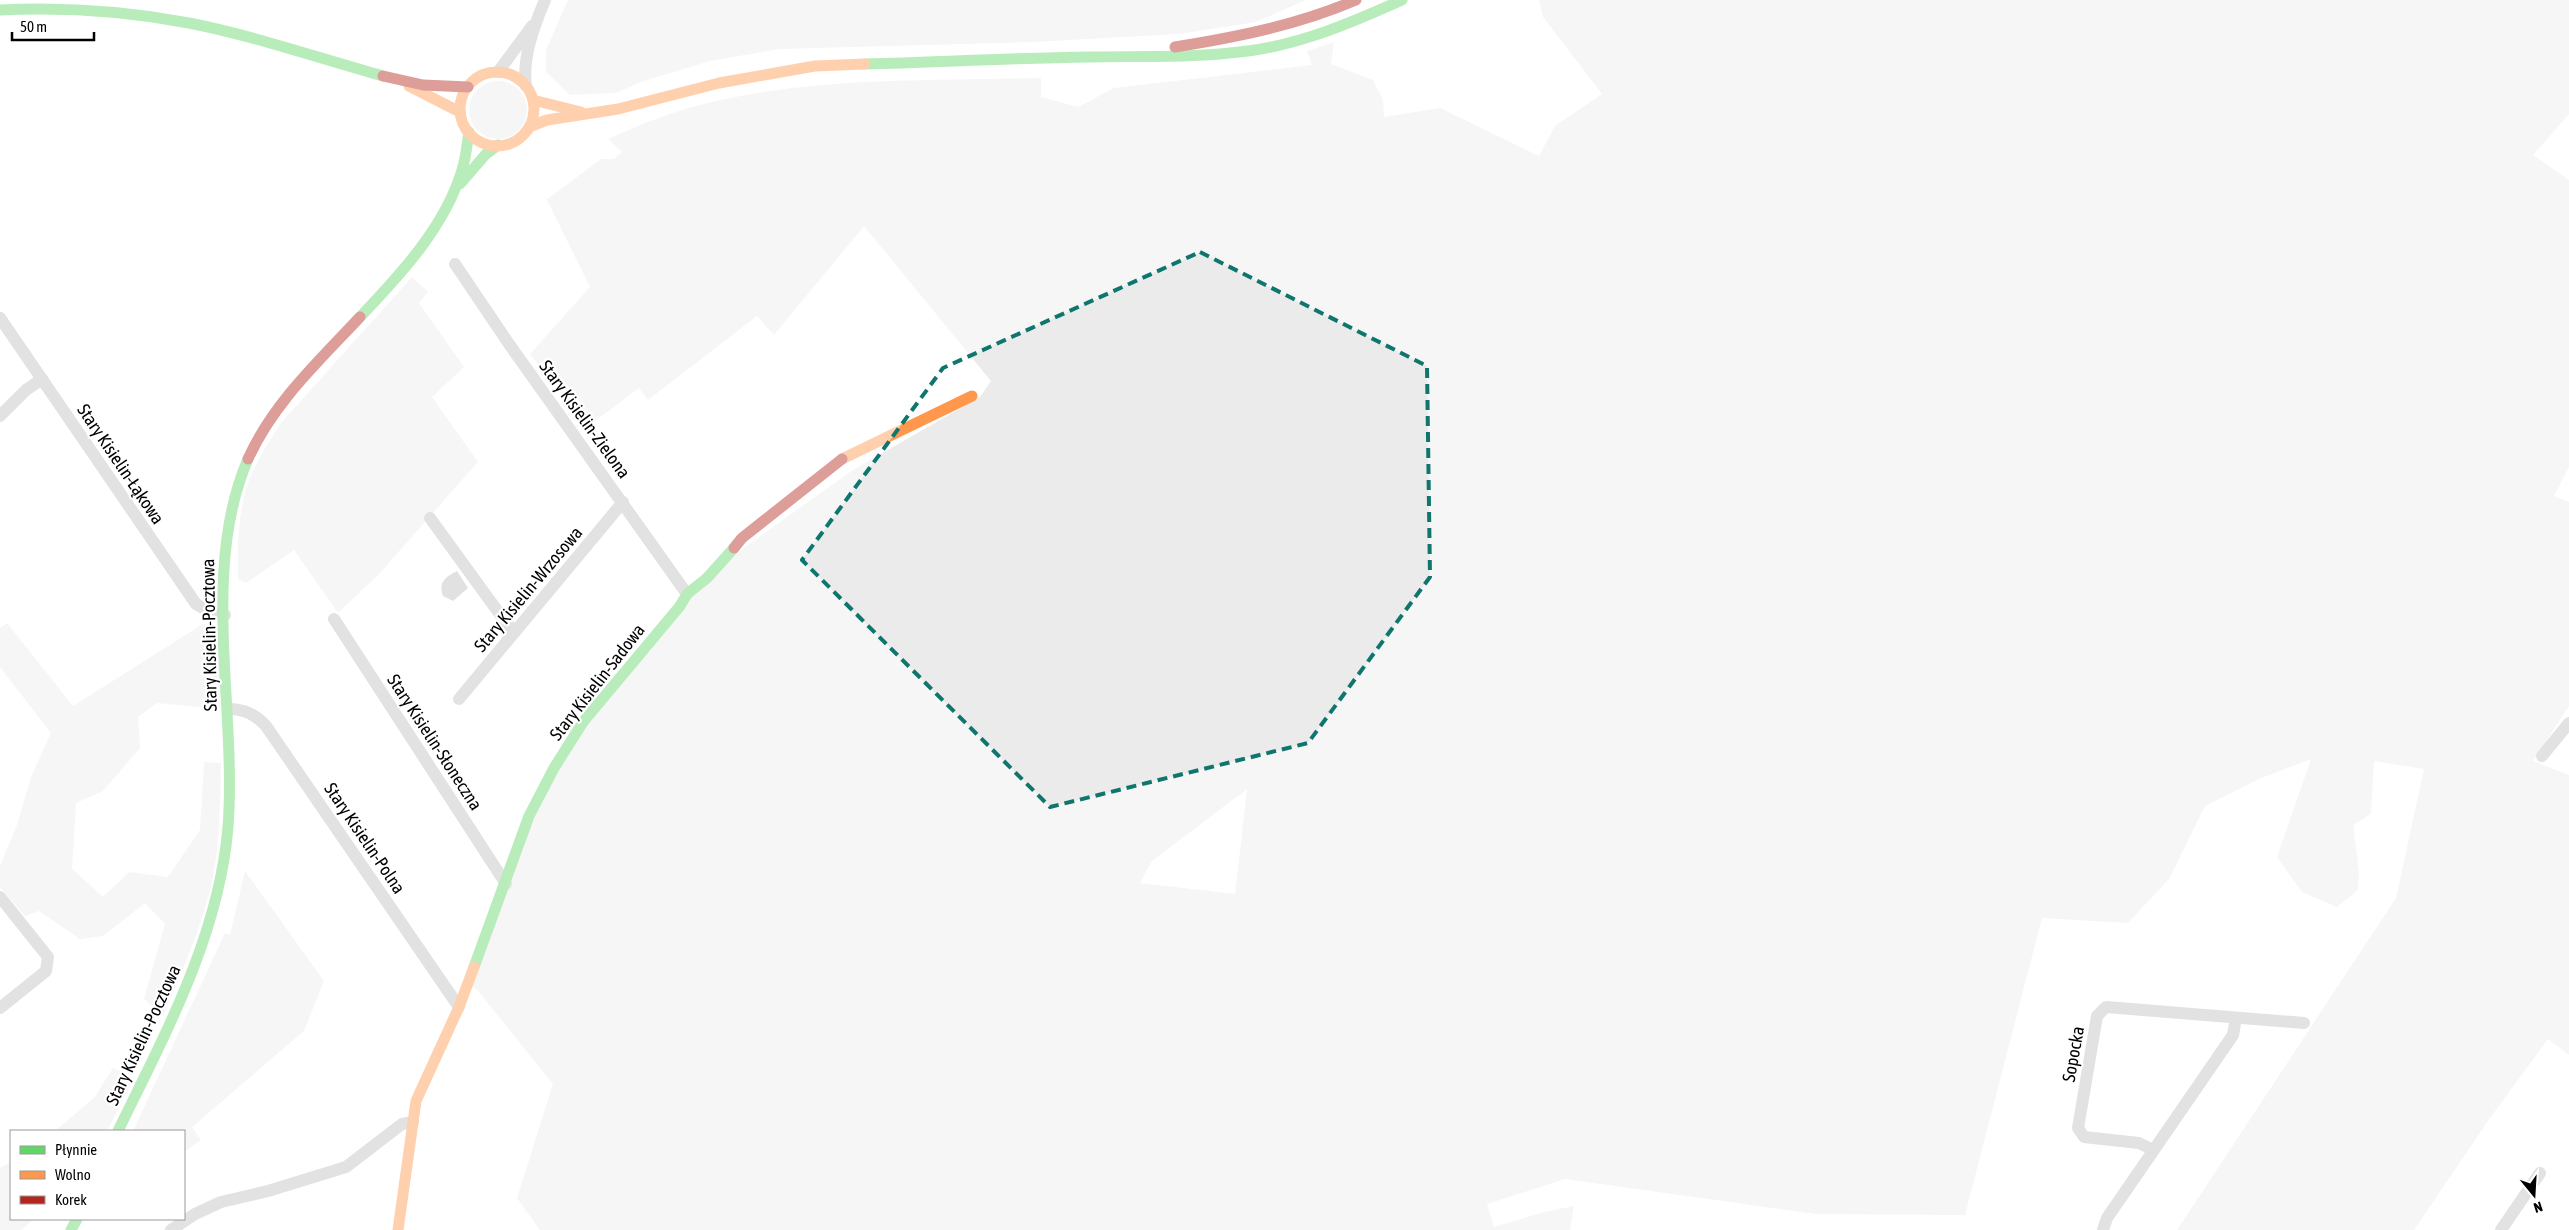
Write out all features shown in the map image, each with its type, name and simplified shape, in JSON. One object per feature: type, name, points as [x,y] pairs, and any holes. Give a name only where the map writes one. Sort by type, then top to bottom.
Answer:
[{"type":"street","points":[[529,127],[534,112],[533,100],[526,86],[525,67],[537,20],[545,0]]},
{"type":"street","points":[[1090,57],[1196,44],[1256,33],[1300,22],[1356,0]]},
{"type":"street","points":[[526,86],[512,75],[498,72],[483,75],[468,87],[463,96],[460,112],[469,132],[476,139],[487,144],[498,145],[515,141],[529,127],[547,120],[618,108],[762,74],[815,66],[1211,55],[1286,44],[1356,21],[1402,0]]},
{"type":"street","points":[[0,10],[89,9],[120,11],[232,33],[392,78],[449,88],[468,87]]},
{"type":"street","points":[[498,72],[537,20]]},
{"type":"street","points":[[392,78],[460,112]]},
{"type":"street","points":[[533,100],[586,113]]},
{"type":"street","name":"Stary Kisielin-Pocztowa","points":[[454,192],[467,152],[469,132]]},
{"type":"street","name":"Stary Kisielin-Pocztowa","points":[[118,1130],[194,968],[215,907],[223,873],[228,824],[228,709],[225,615],[226,539],[230,510],[238,481],[256,441],[282,403],[389,285],[423,243],[454,192],[486,154],[498,145]]},
{"type":"street","name":"Stary Kisielin-Zielona","points":[[455,264],[512,348],[687,594]]},
{"type":"street","name":"Stary Kisielin-Łąkowa","points":[[0,318],[196,604],[210,612],[225,615]]},
{"type":"street","points":[[0,416],[26,390],[42,378]]},
{"type":"street","name":"Stary Kisielin-Sadowa","points":[[398,1230],[416,1101],[459,1007],[506,884],[529,816],[565,750],[583,722],[680,606],[687,594],[707,578],[742,538],[838,461],[972,396]]},
{"type":"street","name":"Stary Kisielin-Wrzosowa","points":[[459,699],[623,502]]},
{"type":"street","points":[[430,518],[507,624],[515,631]]},
{"type":"street","name":"Stary Kisielin-Słoneczna","points":[[334,618],[506,884]]},
{"type":"street","name":"Stary Kisielin-Polna","points":[[228,709],[248,711],[257,716],[266,726],[459,1007]]},
{"type":"street","points":[[2542,756],[2569,723]]},
{"type":"street","points":[[0,897],[48,957],[46,971],[0,1008]]},
{"type":"street","name":"Sopocka","points":[[2153,1150],[2139,1142],[2084,1137],[2078,1128],[2097,1016],[2106,1007],[2304,1023]]},
{"type":"street","points":[[2103,1230],[2107,1218],[2233,1035],[2236,1018]]},
{"type":"street","points":[[171,1230],[195,1214],[221,1202],[276,1189],[346,1167],[402,1124],[413,1122]]},
{"type":"street","points":[[2501,1230],[2540,1173]]},
{"type":"highlighted area","points":[[1200,252],[1427,366],[1430,577],[1308,743],[1050,807],[802,560],[943,368]]},
{"type":"shaded area","points":[[568,0],[1306,0],[1256,22],[1179,34],[1033,42],[780,49],[710,61],[641,82],[616,93],[570,95],[546,72],[546,50]]},
{"type":"shaded area","points":[[1539,0],[2569,0],[2569,114],[2533,155],[2569,180],[2569,467],[2554,496],[2569,502],[2569,706],[2533,761],[2569,775],[2569,1055],[2548,1039],[2490,1118],[2414,1230],[2177,1230],[2396,898],[2424,769],[2374,761],[2371,814],[2353,825],[2359,872],[2358,890],[2337,907],[2302,892],[2277,857],[2311,759],[2259,779],[2205,806],[2169,879],[2128,923],[2042,918],[1965,1215],[1815,1214],[1565,1179],[1487,1204],[1494,1227],[1544,1212],[1574,1206],[1570,1230],[540,1230],[517,1198],[553,1084],[478,991],[468,983],[547,775],[690,596],[745,547],[853,470],[980,397],[991,381],[864,226],[774,335],[757,316],[648,400],[639,388],[587,427],[530,354],[590,287],[546,198],[549,198],[601,159],[614,159],[622,152],[608,139],[672,113],[752,94],[834,84],[917,80],[1041,78],[1041,97],[1078,107],[1114,88],[1312,65],[1307,51],[1334,42],[1331,64],[1373,80],[1383,100],[1384,117],[1440,108],[1539,156],[1555,126],[1602,94],[1543,17]],"holes":[[[1247,789],[1235,894],[1140,883],[1152,861]]]},
{"type":"shaded area","points":[[492,81],[504,81],[519,89],[527,104],[527,116],[519,131],[504,139],[492,139],[477,131],[469,116],[469,104],[477,89]]},
{"type":"shaded area","points":[[412,277],[428,292],[419,303],[464,367],[432,397],[478,462],[378,575],[338,613],[294,550],[246,583],[238,579],[238,539],[243,500],[251,475],[265,449],[280,424]]},
{"type":"shaded area","points":[[457,571],[468,588],[453,601],[443,596],[441,587],[446,578]]},
{"type":"shaded area","points":[[7,623],[73,706],[203,624],[219,626],[220,709],[157,703],[138,717],[140,748],[103,791],[76,803],[72,869],[103,897],[129,872],[168,877],[200,830],[204,762],[221,763],[218,834],[209,895],[185,965],[163,1016],[144,999],[165,924],[145,903],[103,936],[80,939],[39,911],[25,916],[0,887],[0,866],[17,825],[31,777],[51,733],[0,667],[0,628]]},
{"type":"shaded area","points":[[245,871],[324,981],[304,1031],[192,1127],[201,1140],[185,1151],[185,1130],[133,1130],[225,933],[230,935]]},
{"type":"shaded area","points":[[113,1068],[134,1078],[108,1130],[56,1130],[94,1098]]},
{"type":"shaded area","points":[[10,1163],[10,1220],[33,1220],[21,1230],[0,1230],[0,1168]]},
{"type":"traffic: fast","points":[[865,64],[1188,56],[1248,51],[1308,38],[1402,0]]},
{"type":"traffic: fast","points":[[0,10],[48,9],[95,11],[142,15],[189,23],[238,34],[383,76]]},
{"type":"traffic: fast","points":[[360,317],[420,249],[445,211],[462,170],[469,132]]},
{"type":"traffic: fast","points":[[460,184],[486,154],[498,145]]},
{"type":"traffic: fast","points":[[118,1130],[154,1058],[187,984],[202,946],[214,907],[223,867],[228,827],[229,782],[223,593],[226,547],[234,502],[248,459]]},
{"type":"traffic: fast","points":[[474,967],[529,816],[554,768],[583,722],[680,606],[687,594],[707,578],[734,548]]},
{"type":"traffic: fast","points":[[71,1230],[76,1220]]},
{"type":"traffic: slow","points":[[529,127],[547,120],[618,109],[719,83],[815,66],[865,64]]},
{"type":"traffic: slow","points":[[497,72],[511,75],[523,83],[531,95],[534,109],[531,123],[523,135],[511,143],[497,146],[483,143],[471,135],[463,123],[460,109],[463,95],[471,83],[483,75],[497,72]]},
{"type":"traffic: slow","points":[[409,86],[460,112]]},
{"type":"traffic: slow","points":[[533,100],[581,112]]},
{"type":"traffic: slow","points":[[842,459],[972,396]]},
{"type":"traffic: slow","points":[[398,1230],[416,1101],[459,1007],[474,967]]},
{"type":"traffic: jam","points":[[1175,47],[1267,29],[1334,9],[1356,0]]},
{"type":"traffic: jam","points":[[383,76],[423,85],[468,87]]},
{"type":"traffic: jam","points":[[248,459],[270,419],[284,401],[313,366],[360,317]]},
{"type":"traffic: jam","points":[[734,548],[742,538],[842,459]]}]
